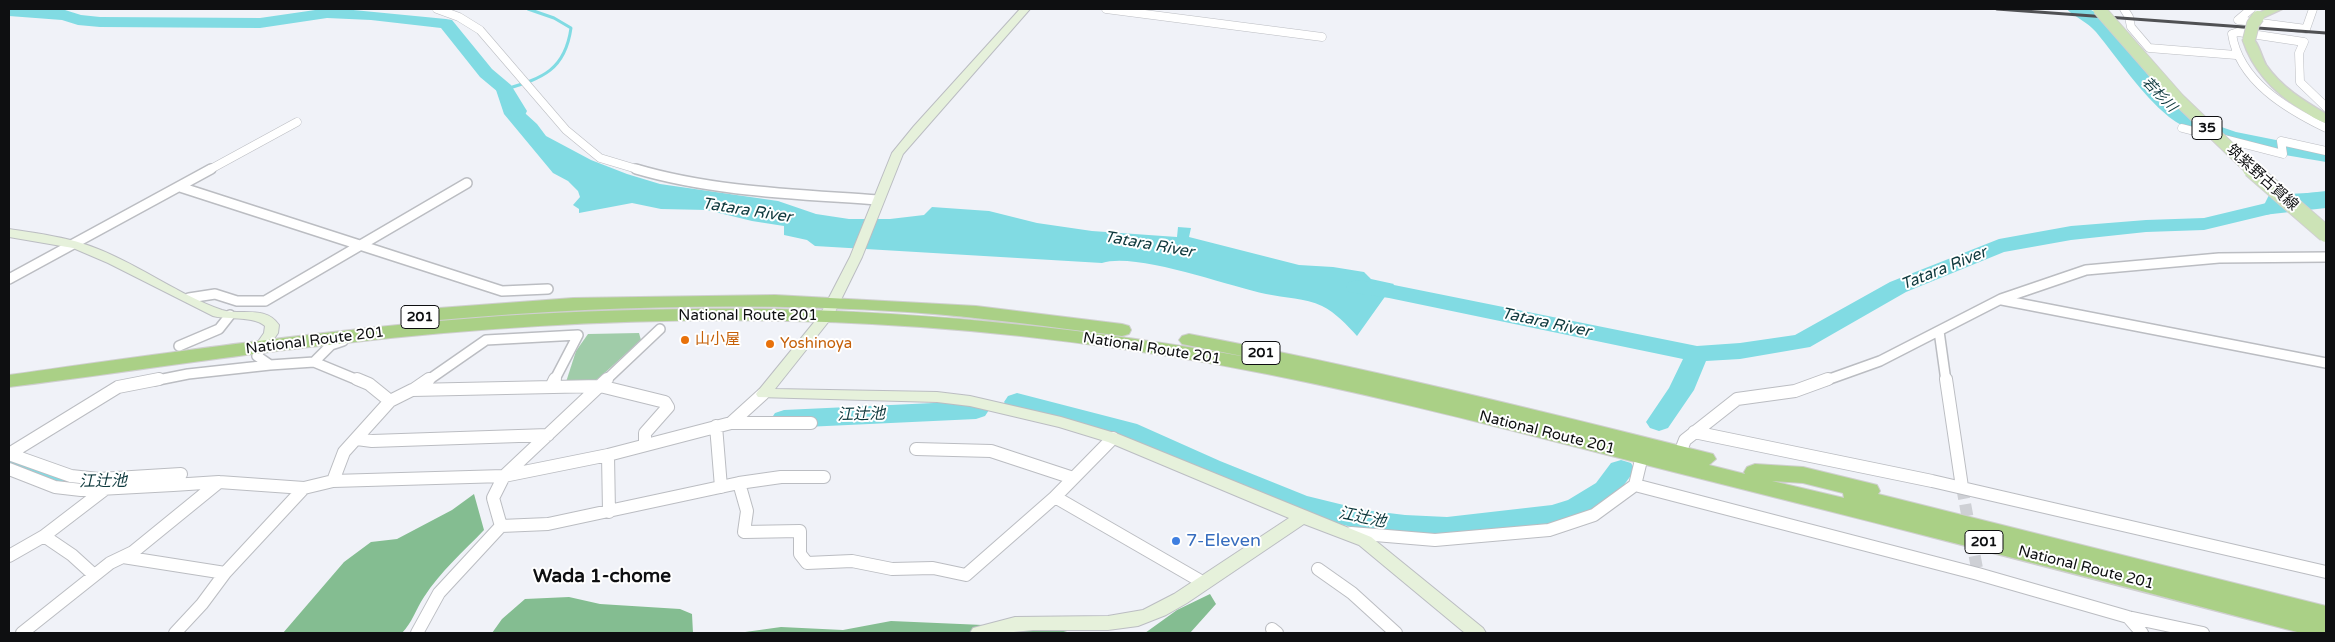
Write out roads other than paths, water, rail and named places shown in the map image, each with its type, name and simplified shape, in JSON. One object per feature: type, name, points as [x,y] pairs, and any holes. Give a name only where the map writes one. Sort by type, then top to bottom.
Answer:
[{"type":"highway","name":"National Route 201","points":[[9,381],[266,340],[468,312],[536,307],[634,302],[975,312],[1218,345],[1437,392],[1680,452],[1745,476],[2326,630]]},
{"type":"highway","name":"National Route 201","points":[[9,369],[179,346],[358,335],[461,325],[830,309],[1014,330],[1212,357],[1419,402],[1642,456],[1945,518],[2326,616]]},
{"type":"highway","name":"201","points":[[1745,476],[1803,475],[2109,548],[2326,604]]},
{"type":"highway","name":"201","points":[[1745,476],[1832,511],[2289,633]]},
{"type":"main road","name":"筑紫野古賀線","points":[[2099,9],[2151,72],[2183,106],[2272,189],[2326,234]]},
{"type":"main road","name":"筑紫野古賀線","points":[[2109,9],[2132,38],[2196,106],[2286,188],[2326,221]]},
{"type":"main road","points":[[2276,9],[2255,13],[2249,40],[2256,62],[2270,79],[2293,98],[2326,119]]},
{"type":"street","points":[[437,9],[459,17],[480,30],[566,130],[600,158],[670,179],[731,189],[877,203]]},
{"type":"street","points":[[731,423],[763,394],[830,309],[858,251],[889,172],[904,145],[1025,9]]},
{"type":"street","points":[[1106,9],[1322,37]]},
{"type":"street","points":[[2124,9],[2130,17],[2131,27],[2149,48],[2236,55]]},
{"type":"street","points":[[2255,13],[2238,20],[2306,29],[2313,9]]},
{"type":"street","points":[[2326,107],[2300,82],[2300,53],[2304,42],[2238,32],[2232,34],[2236,55],[2248,73],[2281,101],[2326,128]]},
{"type":"street","points":[[9,279],[297,122]]},
{"type":"street","points":[[2182,128],[2284,154],[2281,140],[2326,151]]},
{"type":"street","points":[[189,298],[215,294],[237,301],[265,301],[467,183]]},
{"type":"street","points":[[180,187],[502,291],[548,289]]},
{"type":"street","points":[[9,233],[75,244],[112,259],[215,311],[230,315],[266,318],[272,325],[257,356],[270,365]]},
{"type":"street","points":[[1680,452],[1686,440],[1694,432],[1737,399],[1795,390],[1880,360],[2001,299],[2086,270],[2219,258],[2326,258]]},
{"type":"street","points":[[2001,299],[2326,363]]},
{"type":"street","points":[[179,346],[219,329],[230,315]]},
{"type":"street","points":[[501,526],[492,498],[504,476],[660,329]]},
{"type":"street","points":[[1939,331],[1962,487]]},
{"type":"street","points":[[314,362],[331,345],[358,335]]},
{"type":"street","points":[[333,482],[344,452],[390,401],[412,390],[486,340],[578,335],[551,387]]},
{"type":"street","points":[[9,454],[118,387],[188,374],[314,362],[369,384],[390,401]]},
{"type":"street","points":[[412,390],[600,386],[665,402],[668,407],[645,433],[645,445]]},
{"type":"street","points":[[763,394],[937,397],[970,401],[1061,422],[1113,438],[1302,517],[1365,541],[1387,557],[1474,633]]},
{"type":"street","points":[[9,469],[55,487],[81,490],[219,482],[304,488],[333,482],[504,476],[608,455],[731,423],[811,423]]},
{"type":"street","points":[[716,426],[721,487]]},
{"type":"street","points":[[1694,432],[1794,450],[1962,487],[2326,572]]},
{"type":"street","points":[[356,439],[372,441],[548,435]]},
{"type":"street","points":[[739,483],[747,511],[744,532],[800,531],[800,554],[807,563],[852,562],[892,569],[933,568],[966,575],[1055,497],[1113,438]]},
{"type":"street","points":[[916,449],[991,451],[1073,478]]},
{"type":"street","points":[[9,454],[71,476],[99,479],[181,474],[173,485]]},
{"type":"street","points":[[608,455],[609,512]]},
{"type":"street","points":[[1344,532],[1435,540],[1549,530],[1594,515],[1635,486],[1642,456]]},
{"type":"street","points":[[417,633],[439,593],[501,526],[548,524],[769,477],[806,475],[824,477]]},
{"type":"street","points":[[22,633],[94,575],[133,552],[219,482]]},
{"type":"street","points":[[1635,486],[1978,574],[2128,617],[2203,633]]},
{"type":"street","points":[[175,633],[202,604],[225,573],[304,488]]},
{"type":"street","points":[[9,556],[44,536],[104,490]]},
{"type":"street","points":[[1055,497],[1204,583]]},
{"type":"street","points":[[979,633],[1010,625],[1056,622],[1099,624],[1128,621],[1153,614],[1204,583],[1302,517]]},
{"type":"street","points":[[44,536],[72,555],[94,575]]},
{"type":"street","points":[[123,557],[225,573]]},
{"type":"street","points":[[1318,569],[1352,593],[1396,633]]},
{"type":"street","points":[[2128,617],[2142,633]]},
{"type":"water","points":[[507,83],[516,105],[537,124],[546,136],[591,160],[660,184],[778,201],[816,214],[849,219],[890,219],[924,215],[932,207],[989,211],[1037,223],[1092,231],[1177,237],[1178,227],[1191,228],[1189,237],[1299,265],[1333,267],[1364,272],[1371,279],[1394,284],[1357,336],[1337,316],[1315,303],[1266,294],[1183,271],[1137,262],[1117,261],[1102,263],[815,246],[807,240],[784,235],[784,226],[752,221],[707,210],[661,209],[632,203],[579,213],[579,209],[573,205],[580,197],[578,191],[568,181],[553,173],[504,114],[495,87]]},
{"type":"water","points":[[2326,192],[2326,208],[2263,215],[2260,213],[2269,195]]},
{"type":"waterway","points":[[506,89],[531,81],[550,70],[564,54],[568,42],[571,28],[554,18],[528,9]]},
{"type":"waterway","name":"若杉川","points":[[2075,9],[2091,17],[2097,23],[2144,81],[2180,116],[2194,124],[2230,136],[2326,156]]},
{"type":"waterway","name":"Tatara River","points":[[9,11],[65,15],[78,20],[100,22],[260,23],[327,13],[371,15],[446,24],[486,73],[505,89],[518,111]]},
{"type":"waterway","name":"Tatara River","points":[[1697,354],[1740,351],[1801,342],[1898,287],[1999,246],[2071,233],[2146,226],[2204,224],[2308,199],[2326,197]]},
{"type":"waterway","name":"Tatara River","points":[[1357,287],[1389,291],[1697,354]]},
{"type":"waterway","name":"江辻池","points":[[1659,422],[1681,390],[1697,354]]},
{"type":"waterway","name":"江辻池","points":[[1017,402],[1116,427]]},
{"type":"waterway","name":"江辻池","points":[[784,419],[976,410]]},
{"type":"waterway","name":"江辻池","points":[[1128,430],[1210,468],[1301,505],[1364,520],[1405,526],[1447,528],[1552,515],[1577,508],[1605,490]]},
{"type":"waterway","name":"江辻池","points":[[9,461],[64,482],[91,485],[115,483]]},
{"type":"waterway","name":"江辻池","points":[[1610,483],[1621,470]]},
{"type":"tunnel","points":[[1962,487],[1978,574]]},
{"type":"railway","points":[[1997,9],[2326,33]]},
{"type":"place","name":"山小屋","points":[[685,340]]},
{"type":"place","name":"Yoshinoya","points":[[770,344]]},
{"type":"place","name":"7-Eleven","points":[[1176,541]]},
{"type":"district","name":"Wada 1-chome","points":[[602,577]]}]
